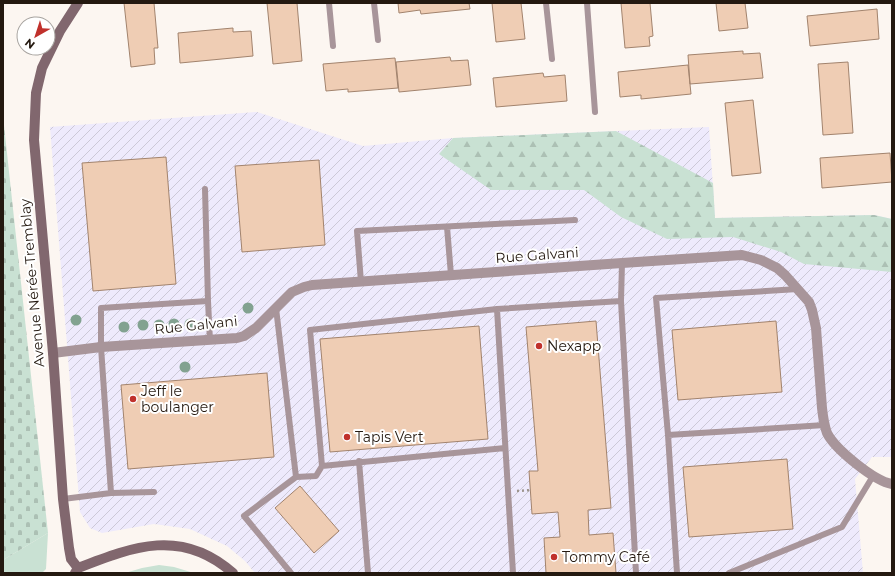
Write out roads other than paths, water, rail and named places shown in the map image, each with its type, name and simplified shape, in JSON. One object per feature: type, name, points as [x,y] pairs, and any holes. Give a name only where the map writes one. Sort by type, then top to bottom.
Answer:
[{"type":"street","name":"Avenue Nérée-Tremblay","points":[[76,571],[71,559],[69,548],[63,499],[53,353],[34,140],[34,118],[36,93],[42,68],[60,31],[78,3]]},
{"type":"street","name":"Rue Galvani","points":[[53,353],[101,347],[210,341],[244,336],[256,328],[292,292],[304,287],[622,262],[742,256],[761,260],[777,268],[809,302],[814,320],[824,425],[834,443],[873,476],[886,483],[892,484]]},
{"type":"street","points":[[76,571],[128,550],[161,544],[187,547],[204,553],[233,573]]},
{"type":"lane","points":[[329,3],[333,46]]},
{"type":"lane","points":[[374,3],[378,40]]},
{"type":"lane","points":[[546,3],[552,59]]},
{"type":"lane","points":[[587,3],[595,112]]},
{"type":"lane","points":[[205,189],[210,341]]},
{"type":"lane","points":[[361,282],[357,231],[575,220]]},
{"type":"lane","points":[[447,226],[451,275]]},
{"type":"lane","points":[[622,262],[621,301],[636,573]]},
{"type":"lane","points":[[677,573],[668,435],[656,298],[798,289]]},
{"type":"lane","points":[[111,493],[101,347],[101,308],[208,301]]},
{"type":"lane","points":[[291,573],[244,516],[296,477],[316,476],[322,466],[310,330],[497,309],[621,301]]},
{"type":"lane","points":[[276,308],[296,477]]},
{"type":"lane","points":[[497,309],[513,573]]},
{"type":"lane","points":[[668,435],[824,425]]},
{"type":"lane","points":[[322,466],[359,461],[505,448]]},
{"type":"lane","points":[[359,461],[368,573]]},
{"type":"lane","points":[[729,573],[842,527],[873,476]]},
{"type":"lane","points":[[63,499],[111,493],[154,492]]},
{"type":"place","name":"Nexapp","points":[[539,346]]},
{"type":"place","name":"Jeff le boulanger","points":[[133,399]]},
{"type":"place","name":"Tapis Vert","points":[[347,437]]},
{"type":"place","name":"Tommy Café","points":[[554,557]]}]
